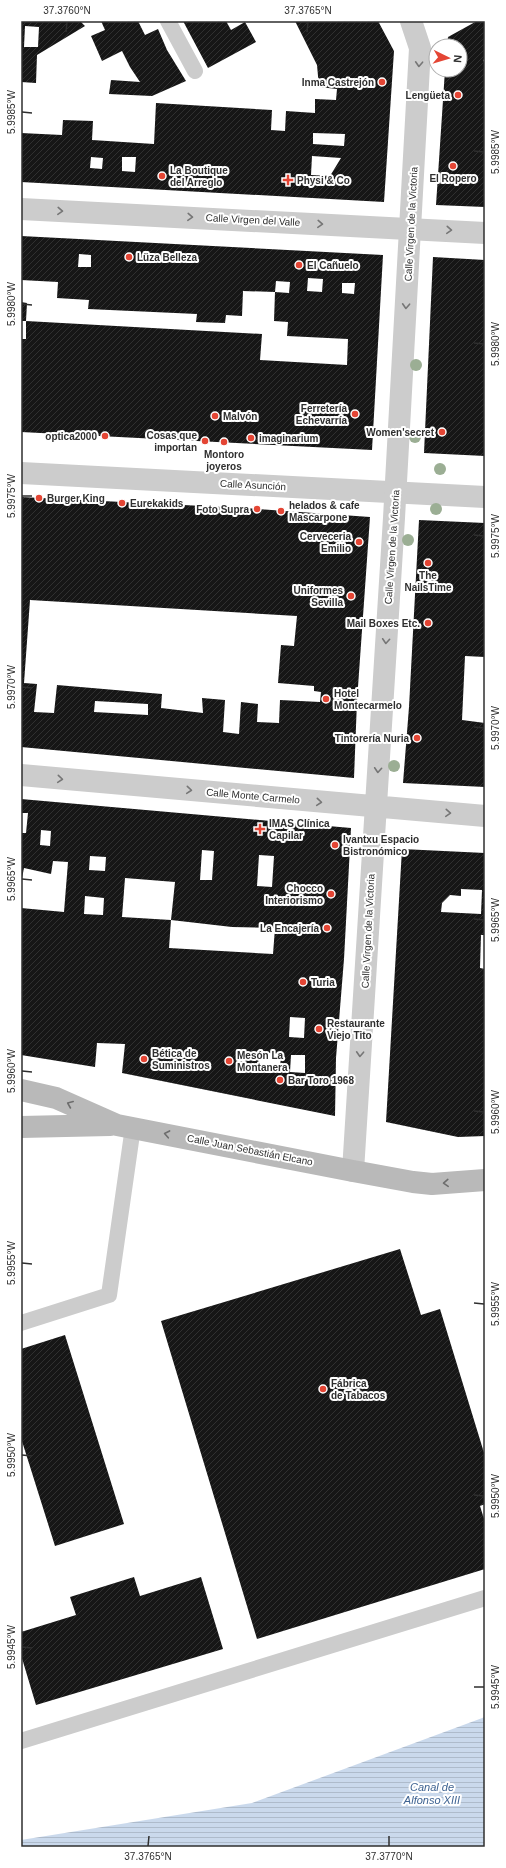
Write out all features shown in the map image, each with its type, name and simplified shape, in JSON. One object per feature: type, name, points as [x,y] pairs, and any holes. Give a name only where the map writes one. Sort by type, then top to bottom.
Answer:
[{"type":"main road","name":"Calle Juan Sebastián Elcano","points":[[21,1090],[56,1098],[125,1126],[353,1171],[432,1184],[485,1180]]},
{"type":"main road","points":[[21,1127],[125,1126]]},
{"type":"street","name":"Calle Virgen de la Victoria","points":[[353,1171],[395,493],[420,48],[415,23]]},
{"type":"street","name":"Calle Virgen del Valle","points":[[21,209],[485,233]]},
{"type":"street","name":"Calle Asunción","points":[[21,473],[485,497]]},
{"type":"street","name":"Calle Monte Carmelo","points":[[21,775],[485,816]]},
{"type":"lane","points":[[168,21],[195,71]]},
{"type":"lane","points":[[21,1323],[109,1295],[125,1126]]},
{"type":"lane","points":[[21,1741],[485,1598]]},
{"type":"water","name":"Canal de Alfonso XIII","points":[[485,1717],[485,1847],[21,1847],[21,1840],[252,1803]]},
{"type":"building","points":[[21,21],[80,21],[85,26],[37,55],[36,83],[21,82]],"holes":[[[25,26],[39,27],[38,47],[24,47]]]},
{"type":"building","points":[[101,21],[138,21],[145,35],[158,29],[167,50],[186,81],[152,96],[109,94],[111,80],[140,82],[122,51],[102,61],[91,36],[105,30]]},
{"type":"building","points":[[183,21],[226,21],[231,30],[245,22],[256,42],[208,68]]},
{"type":"building","points":[[295,21],[378,21],[394,51],[384,202],[21,182],[21,133],[62,135],[63,120],[93,121],[92,140],[154,144],[156,103],[272,110],[271,130],[285,131],[286,111],[315,113],[315,99],[336,100],[337,89],[319,87],[317,65]],"holes":[[[313,133],[345,134],[344,146],[313,144]],[[312,156],[341,158],[330,176],[311,175]],[[91,157],[103,158],[102,169],[90,168]],[[122,157],[136,157],[135,172],[122,171]]]},
{"type":"building","points":[[477,21],[485,21],[485,59],[483,60],[485,64],[485,207],[436,205],[444,78],[468,78],[468,38],[448,37]]},
{"type":"building","points":[[21,236],[383,255],[372,450],[21,432],[21,339],[26,339],[26,321],[262,334],[260,360],[347,365],[348,339],[287,336],[288,322],[274,321],[275,292],[243,291],[242,316],[226,315],[225,323],[196,322],[197,314],[88,309],[89,300],[57,298],[58,282],[21,280]],"holes":[[[79,254],[91,255],[91,267],[78,267]],[[308,278],[323,279],[322,292],[307,291]],[[276,281],[290,282],[289,293],[275,292]],[[342,283],[355,283],[354,294],[342,293]]]},
{"type":"building","points":[[433,257],[485,260],[485,456],[424,453]]},
{"type":"building","points":[[21,302],[27,303],[26,321],[21,321]]},
{"type":"building","points":[[21,497],[244,508],[370,517],[357,701],[354,778],[21,747]],"holes":[[[30,600],[297,616],[294,646],[281,645],[278,683],[314,686],[314,691],[321,692],[320,702],[280,700],[279,723],[257,722],[258,704],[241,702],[239,734],[223,732],[225,700],[202,698],[203,713],[161,708],[162,694],[57,685],[54,713],[34,712],[37,684],[24,683]],[[95,701],[148,704],[148,715],[94,712]]]},
{"type":"building","points":[[419,520],[485,523],[485,657],[465,656],[462,720],[485,723],[485,787],[403,783],[409,707]]},
{"type":"building","points":[[21,799],[351,828],[344,959],[336,1058],[335,1116],[122,1073],[125,1044],[97,1043],[95,1067],[21,1055],[21,908],[64,912],[68,862],[53,861],[51,874],[24,868],[21,883],[21,833],[26,833],[28,813],[21,813]],"holes":[[[41,830],[51,831],[50,846],[40,845]],[[202,850],[214,851],[212,880],[200,880]],[[259,855],[274,856],[272,887],[257,886]],[[90,856],[106,857],[105,871],[89,870]],[[125,878],[175,882],[171,920],[122,917]],[[85,896],[104,898],[103,915],[84,914]],[[171,920],[232,927],[275,928],[273,954],[169,948]],[[290,1017],[305,1018],[304,1038],[289,1037]],[[258,1052],[281,1054],[280,1069],[259,1067]],[[291,1055],[305,1055],[305,1073],[290,1072]]]},
{"type":"building","points":[[402,849],[485,853],[485,935],[481,935],[480,968],[485,969],[485,1136],[458,1137],[386,1122]],"holes":[[[461,889],[482,890],[481,914],[441,912],[442,903],[450,895],[461,896]]]},
{"type":"building","name":"Fábrica de Tabacos","points":[[400,1249],[421,1315],[440,1309],[485,1456],[485,1504],[480,1506],[485,1522],[485,1569],[257,1639],[161,1321]]},
{"type":"building","points":[[65,1335],[124,1524],[55,1546],[21,1438],[21,1349]]},
{"type":"building","points":[[134,1577],[140,1596],[201,1577],[223,1649],[36,1705],[21,1655],[21,1632],[76,1615],[70,1597]]},
{"type":"place","name":"Inma Castrejón","points":[[382,82]]},
{"type":"place","name":"Lengüeta","points":[[458,95]]},
{"type":"place","name":"El Ropero","points":[[453,166]]},
{"type":"place","name":"La Boutique del Arreglo","points":[[162,176]]},
{"type":"place","name":"Physi & Co","points":[[288,180]]},
{"type":"place","name":"Lüza Belleza","points":[[129,257]]},
{"type":"place","name":"El Cañuelo","points":[[299,265]]},
{"type":"place","name":"Ferretería Echevarría","points":[[355,414]]},
{"type":"place","name":"Malvón","points":[[215,416]]},
{"type":"place","name":"Women'secret","points":[[442,432]]},
{"type":"place","name":"optica2000","points":[[105,436]]},
{"type":"place","name":"imaginarium","points":[[251,438]]},
{"type":"place","name":"Cosas que importan","points":[[205,441]]},
{"type":"place","name":"Montoro joyeros","points":[[224,442]]},
{"type":"place","name":"Burger King","points":[[39,498]]},
{"type":"place","name":"Eurekakids","points":[[122,503]]},
{"type":"place","name":"Foto Supra","points":[[257,509]]},
{"type":"place","name":"helados & cafe Mascarpone","points":[[281,511]]},
{"type":"place","name":"Cerveceria Emilio","points":[[359,542]]},
{"type":"place","name":"The NailsTime","points":[[428,563]]},
{"type":"place","name":"Uniformes Sevilla","points":[[351,596]]},
{"type":"place","name":"Mail Boxes Etc.","points":[[428,623]]},
{"type":"place","name":"Hotel Montecarmelo","points":[[326,699]]},
{"type":"place","name":"Tintorería Nuria","points":[[417,738]]},
{"type":"place","name":"IMAS Clínica Capilar","points":[[260,829]]},
{"type":"place","name":"Ivantxu Espacio Bistronómico","points":[[335,845]]},
{"type":"place","name":"Chocco Interiorismo","points":[[331,894]]},
{"type":"place","name":"La Encajería","points":[[327,928]]},
{"type":"place","name":"Turia","points":[[303,982]]},
{"type":"place","name":"Restaurante Viejo Tito","points":[[319,1029]]},
{"type":"place","name":"Bética de Suministros","points":[[144,1059]]},
{"type":"place","name":"Mesón La Montanera","points":[[229,1061]]},
{"type":"place","name":"Bar Toro 1968","points":[[280,1080]]},
{"type":"place","name":"Fábrica de Tabacos","points":[[323,1389]]}]
